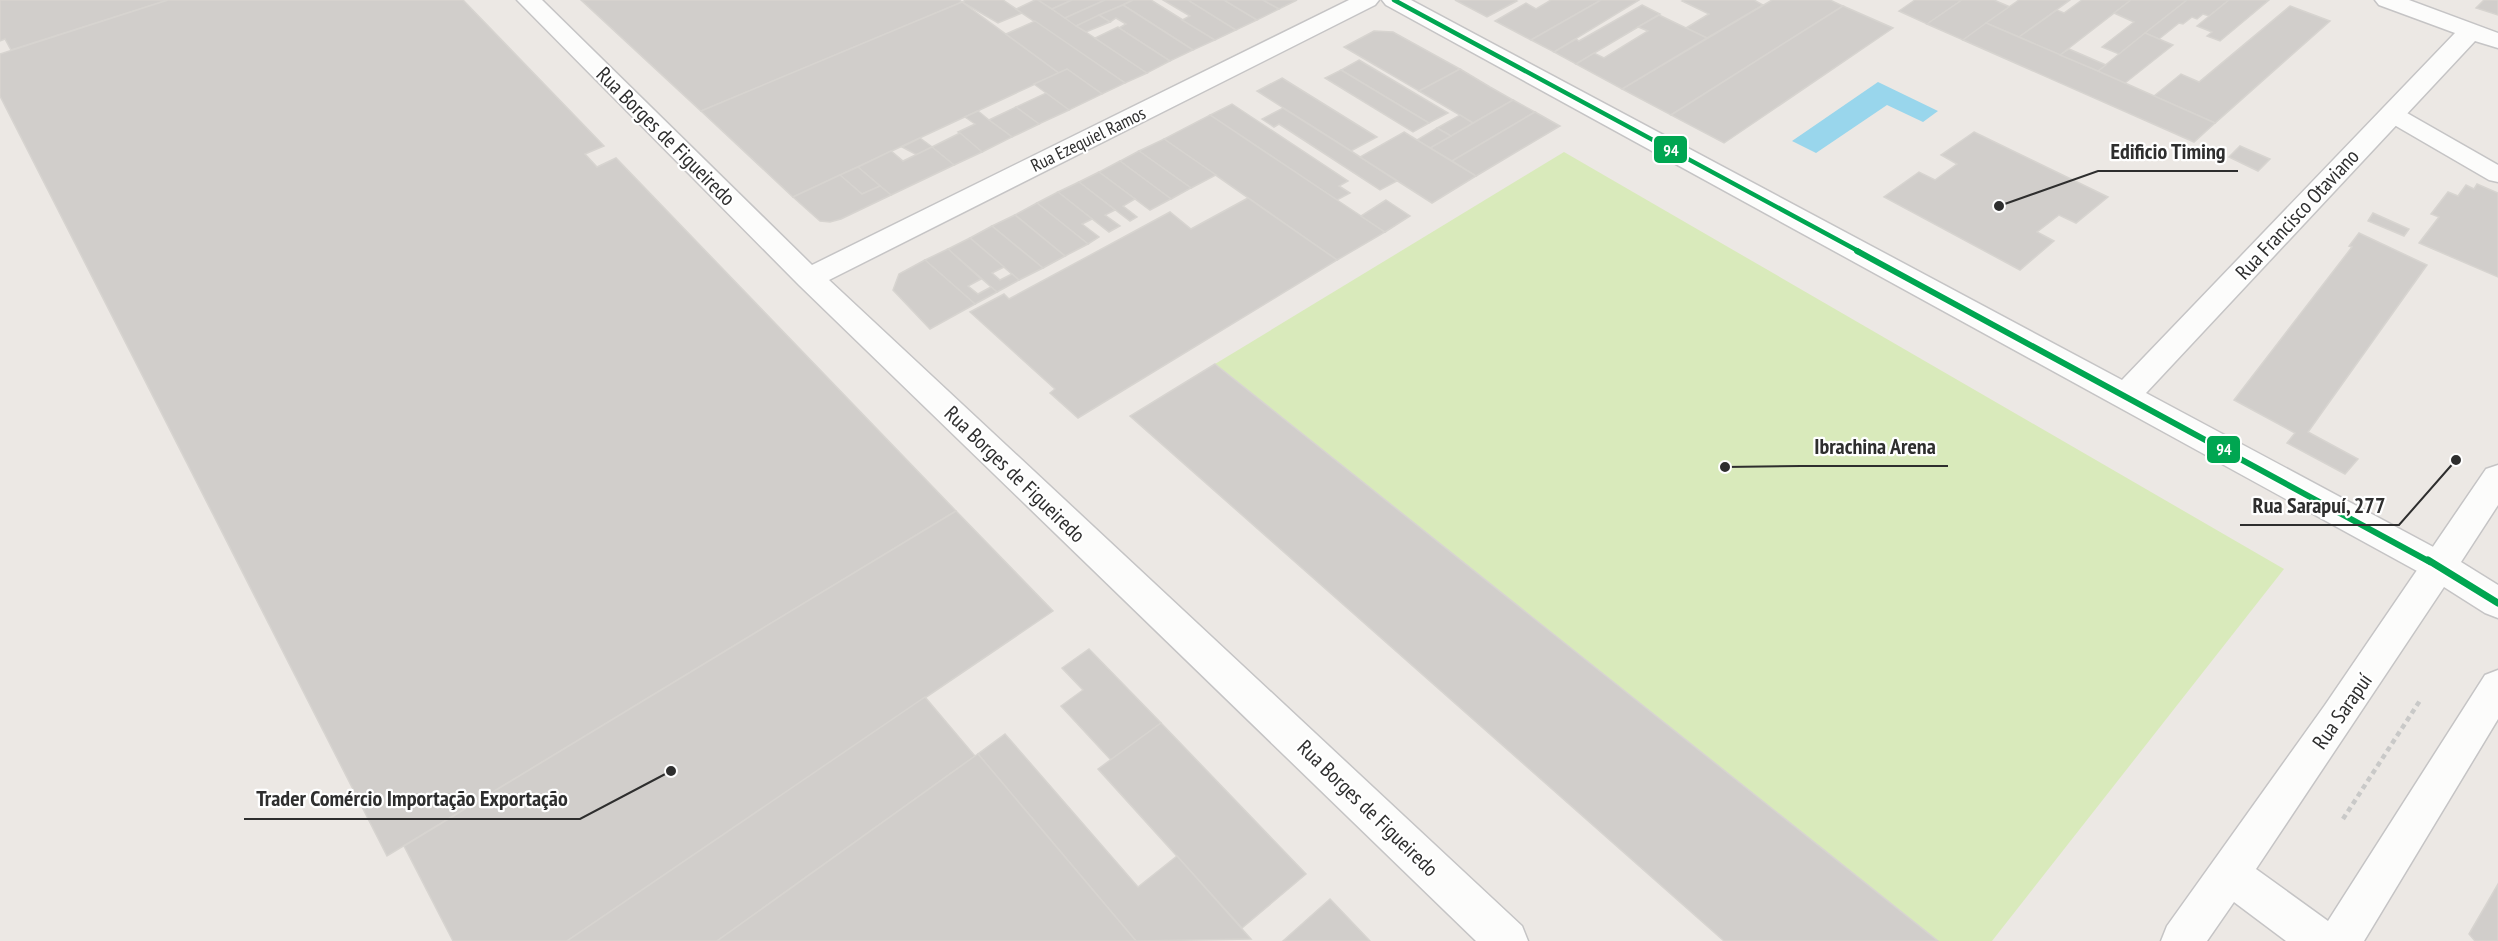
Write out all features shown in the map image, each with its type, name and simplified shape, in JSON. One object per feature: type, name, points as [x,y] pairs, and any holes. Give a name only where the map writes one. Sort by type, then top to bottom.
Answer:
[{"type":"street","name":"Rua Borges de Figueiredo","points":[[529,0],[809,278],[1508,941]]},
{"type":"street","name":"Rua Ezequiel Ramos","points":[[809,278],[1367,0]]},
{"type":"street","points":[[1394,0],[2440,567],[2498,603]]},
{"type":"street","points":[[2387,0],[2498,41]]},
{"type":"street","name":"Rua Francisco Otaviano","points":[[2124,397],[2471,31]]},
{"type":"street","name":"Rua Sarapuí","points":[[2182,941],[2440,567],[2498,478]]},
{"type":"street","points":[[2340,941],[2498,686]]},
{"type":"street","points":[[2229,874],[2321,941]]},
{"type":"lane","points":[[2392,114],[2498,175]]},
{"type":"path","points":[[2343,819],[2421,699]]},
{"type":"green space","points":[[1564,152],[2284,569],[1992,941],[1938,941],[1215,364]]},
{"type":"water","points":[[1878,82],[1938,111],[1923,122],[1887,105],[1816,153],[1792,141]]},
{"type":"building","points":[[0,0],[168,0],[11,50],[5,39],[0,41]]},
{"type":"building","points":[[168,0],[463,0],[604,146],[585,154],[597,167],[616,158],[956,511],[387,856],[0,96],[0,54]]},
{"type":"building","points":[[581,0],[959,0],[962,2],[701,111]]},
{"type":"building","points":[[966,0],[1003,0],[1022,13],[998,23],[962,2]]},
{"type":"building","points":[[1035,0],[1147,73],[1125,83],[1016,9]]},
{"type":"building","points":[[1038,0],[1072,0],[1052,9]]},
{"type":"building","points":[[1072,0],[1105,0],[1065,18],[1052,9]]},
{"type":"building","points":[[1105,0],[1133,0],[1076,26],[1065,18]]},
{"type":"building","points":[[1133,0],[1151,0],[1215,40],[1193,50],[1123,5]]},
{"type":"building","points":[[1163,0],[1188,0],[1236,30],[1215,40],[1182,20],[1190,16]]},
{"type":"building","points":[[1188,0],[1224,0],[1257,20],[1236,30]]},
{"type":"building","points":[[1224,0],[1263,0],[1279,9],[1257,20]]},
{"type":"building","points":[[1263,0],[1297,0],[1279,9]]},
{"type":"building","points":[[1455,0],[1515,0],[1517,1],[1487,17]]},
{"type":"building","points":[[1551,0],[1601,0],[1531,40],[1495,21],[1526,3],[1536,9]]},
{"type":"building","points":[[1601,0],[1639,0],[1554,52],[1531,40]]},
{"type":"building","points":[[1754,0],[1763,5],[1707,38],[1686,28],[1709,14],[1682,1]]},
{"type":"building","points":[[1772,0],[1830,0],[1843,6],[1671,115],[1622,89]]},
{"type":"building","points":[[1915,0],[1962,0],[1927,24],[1899,11]]},
{"type":"building","points":[[1962,0],[1994,0],[2010,7],[1963,40],[1927,24]]},
{"type":"building","points":[[2019,0],[2070,0],[2019,37],[1986,23]]},
{"type":"building","points":[[2082,0],[2131,0],[2060,55],[2019,37],[2057,10],[2064,13]]},
{"type":"building","points":[[2131,0],[2187,0],[2119,54],[2102,47],[2134,22],[2114,13]]},
{"type":"building","points":[[2187,0],[2229,0],[2209,16],[2203,14],[2197,19],[2192,17],[2183,24],[2179,23],[2159,39],[2145,33]]},
{"type":"building","points":[[2229,0],[2269,0],[2220,41],[2207,36],[2212,32],[2197,26]]},
{"type":"building","points":[[2484,0],[2498,0],[2498,15],[2476,8]]},
{"type":"building","points":[[962,2],[1059,73],[793,197],[701,111]]},
{"type":"building","points":[[1123,5],[1193,50],[1170,61],[1119,28],[1126,24],[1116,18],[1110,22],[1099,15]]},
{"type":"building","points":[[1642,5],[1660,14],[1576,64],[1554,52],[1576,39],[1579,41]]},
{"type":"building","points":[[1843,6],[1893,28],[1724,143],[1671,115]]},
{"type":"building","points":[[2290,6],[2330,21],[2215,123],[2154,96],[2181,74],[2199,82]]},
{"type":"building","points":[[1099,15],[1110,22],[1086,32],[1076,26]]},
{"type":"building","points":[[1659,15],[1707,38],[1622,89],[1576,64],[1594,53],[1604,58],[1648,31],[1638,27]]},
{"type":"building","points":[[1035,21],[1125,83],[1102,94],[1067,69],[1059,73],[1006,34]]},
{"type":"building","points":[[1986,23],[2215,123],[2194,142],[1963,40]]},
{"type":"building","points":[[1118,27],[1170,61],[1147,73],[1095,38]]},
{"type":"building","points":[[1374,31],[1393,32],[1460,69],[1419,91],[1344,47]]},
{"type":"building","points":[[2145,33],[2173,45],[2125,83],[2098,71]]},
{"type":"building","points":[[2069,49],[2106,65],[2098,71],[2060,55]]},
{"type":"building","points":[[1359,60],[1448,113],[1429,123],[1341,70]]},
{"type":"building","points":[[1067,69],[1102,94],[1069,110],[1034,84]]},
{"type":"building","points":[[1460,69],[1513,100],[1473,123],[1419,91]]},
{"type":"building","points":[[1341,70],[1429,123],[1413,132],[1325,78]]},
{"type":"building","points":[[1282,78],[1377,137],[1351,151],[1257,91]]},
{"type":"building","points":[[1046,93],[1069,110],[1039,124],[1016,107]]},
{"type":"building","points":[[1513,100],[1535,112],[1452,161],[1430,148]]},
{"type":"building","points":[[1232,104],[1348,181],[1339,186],[1350,193],[1337,200],[1210,115]]},
{"type":"building","points":[[1016,107],[1039,124],[1012,137],[989,120]]},
{"type":"building","points":[[1283,108],[1397,181],[1380,190],[1279,124],[1274,127],[1262,119]]},
{"type":"building","points":[[978,111],[1012,137],[982,152],[958,132],[975,124],[965,117]]},
{"type":"building","points":[[1535,112],[1560,126],[1476,176],[1452,161]]},
{"type":"building","points":[[1210,115],[1385,232],[1337,260],[1164,139]]},
{"type":"building","points":[[1460,115],[1473,123],[1451,136],[1437,128]]},
{"type":"building","points":[[1437,128],[1451,136],[1430,148],[1417,140]]},
{"type":"building","points":[[1404,132],[1476,176],[1432,203],[1360,157]]},
{"type":"building","points":[[1974,132],[2108,197],[2076,223],[2059,215],[2037,232],[2054,241],[2020,270],[1884,197],[1919,172],[1935,180],[1957,164],[1941,155]]},
{"type":"building","points":[[960,133],[982,152],[954,165],[932,147]]},
{"type":"building","points":[[920,138],[932,147],[917,155],[902,147]]},
{"type":"building","points":[[1164,139],[1216,175],[1191,188],[1139,151]]},
{"type":"building","points":[[2240,146],[2270,159],[2258,171],[2229,157]]},
{"type":"building","points":[[932,147],[954,165],[891,195],[858,167],[891,151],[903,161]]},
{"type":"building","points":[[1139,151],[1191,188],[1171,199],[1120,161]]},
{"type":"building","points":[[1120,161],[1171,199],[1150,210],[1099,172]]},
{"type":"building","points":[[858,167],[880,186],[862,194],[840,175]]},
{"type":"building","points":[[1099,172],[1135,199],[1123,206],[1137,217],[1130,221],[1079,182]]},
{"type":"building","points":[[840,175],[862,194],[880,186],[891,195],[830,222],[820,221],[793,197]]},
{"type":"building","points":[[1079,182],[1115,210],[1105,215],[1120,226],[1109,232],[1058,192]]},
{"type":"building","points":[[2477,184],[2498,193],[2498,277],[2419,243],[2439,217],[2431,214],[2448,192],[2458,196],[2466,185],[2474,189]]},
{"type":"building","points":[[1058,192],[1092,219],[1082,224],[1099,237],[1088,244],[1037,203]]},
{"type":"building","points":[[1248,198],[1337,260],[1078,418],[1050,393],[1055,389],[970,312],[1004,294],[1009,299],[1170,212],[1191,229]]},
{"type":"building","points":[[1386,200],[1410,216],[1385,232],[1361,216]]},
{"type":"building","points":[[1037,203],[1088,244],[1065,256],[1015,215]]},
{"type":"building","points":[[2373,213],[2409,229],[2404,236],[2368,221]]},
{"type":"building","points":[[1015,215],[1065,256],[1043,268],[992,226]]},
{"type":"building","points":[[992,226],[1043,268],[1019,280],[970,238]]},
{"type":"building","points":[[2359,233],[2427,265],[2308,432],[2358,459],[2345,474],[2287,443],[2295,433],[2234,400],[2352,247],[2349,246]]},
{"type":"building","points":[[970,238],[1004,267],[992,273],[1000,280],[1012,274],[1019,280],[997,292],[948,249]]},
{"type":"building","points":[[948,249],[981,279],[968,286],[978,294],[991,287],[997,292],[975,304],[925,260]]},
{"type":"building","points":[[925,260],[975,304],[930,329],[893,290],[899,274]]},
{"type":"building","points":[[1215,364],[1938,941],[1724,941],[1130,416]]},
{"type":"building","points":[[956,511],[1053,611],[567,941],[453,941],[404,846]]},
{"type":"building","points":[[1089,649],[1161,723],[1111,760],[1061,706],[1083,690],[1062,668]]},
{"type":"building","points":[[925,697],[975,756],[717,941],[567,941]]},
{"type":"building","points":[[1161,723],[1306,874],[1242,928],[1098,769]]},
{"type":"building","points":[[1005,734],[1138,887],[1177,856],[1251,939],[1136,941],[978,754]]},
{"type":"building","points":[[978,754],[1136,941],[717,941],[975,756]]},
{"type":"building","points":[[2498,884],[2498,941],[2475,941],[2469,934]]},
{"type":"building","points":[[1330,899],[1370,941],[1283,941]]},
{"type":"transit line","name":"94","points":[[1394,0],[2440,567],[2498,603]]},
{"type":"place","name":"Edificio Timing","points":[[1999,206]]},
{"type":"place","name":"Rua Sarapuí, 277","points":[[2456,460]]},
{"type":"place","name":"Ibrachina Arena","points":[[1725,467]]},
{"type":"place","name":"Trader Comércio Importação Exportação","points":[[671,771]]}]
